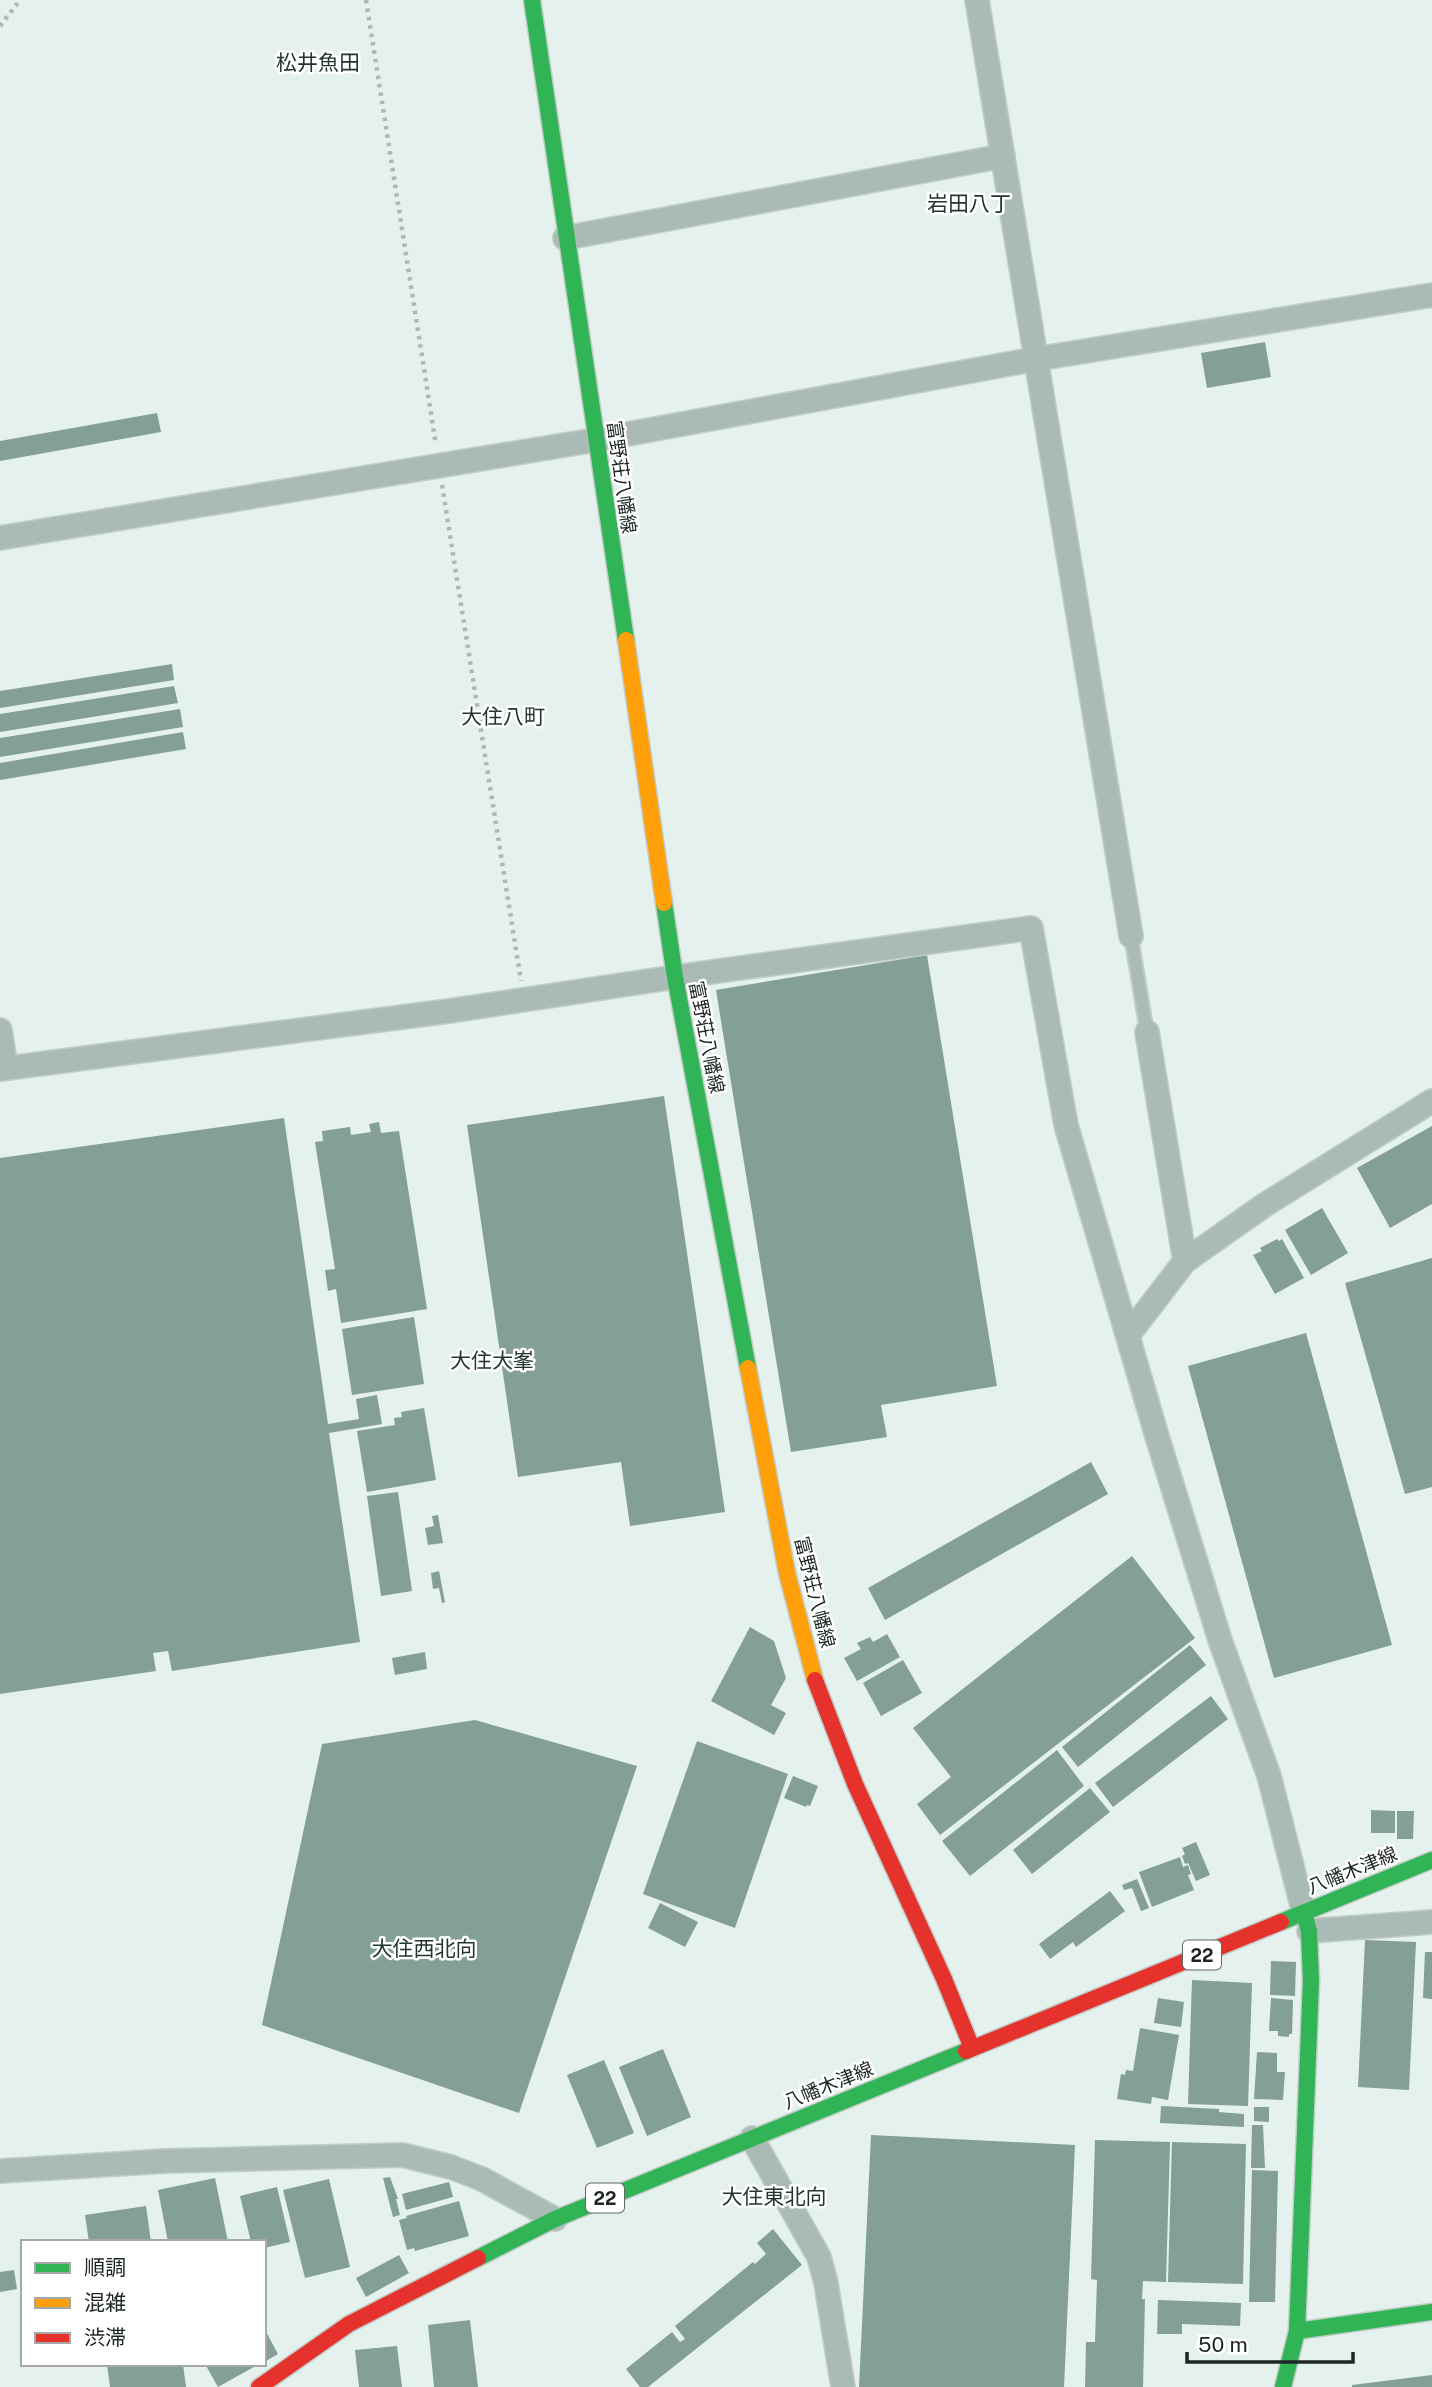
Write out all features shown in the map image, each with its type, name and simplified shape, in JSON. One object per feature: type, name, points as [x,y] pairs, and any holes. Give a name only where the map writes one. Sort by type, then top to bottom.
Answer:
[{"type":"main road","name":"富野荘八幡線","points":[[531,0],[675,977],[787,1573],[815,1679],[855,1784],[944,1979],[972,2048]]},
{"type":"main road","name":"八幡木津線","points":[[259,2387],[349,2324],[555,2219],[972,2048],[1307,1922],[1432,1860]]},
{"type":"main road","points":[[1283,2387],[1297,2331],[1311,1981],[1307,1922]]},
{"type":"main road","points":[[1297,2331],[1432,2312]]},
{"type":"street","points":[[977,0],[1131,936]]},
{"type":"street","points":[[565,239],[1003,156]]},
{"type":"street","points":[[0,538],[595,440],[1036,359],[1432,295]]},
{"type":"street","points":[[0,1030],[3,1068],[525,1001],[675,977],[1031,928],[1066,1125],[1220,1640],[1269,1776],[1307,1922],[1432,1922]]},
{"type":"street","points":[[1147,1032],[1185,1261]]},
{"type":"street","points":[[1129,1334],[1185,1261],[1266,1203],[1432,1101]]},
{"type":"street","points":[[752,2138],[819,2257],[826,2283],[843,2387]]},
{"type":"street","points":[[0,2171],[166,2161],[402,2155],[482,2179],[555,2219]]},
{"type":"lane","points":[[1131,936],[1147,1032]]},
{"type":"path","points":[[0,26],[20,0]]},
{"type":"path","points":[[366,0],[525,1001]]},
{"type":"building","points":[[1265,342],[1271,377],[1207,388],[1201,353]]},
{"type":"building","points":[[157,413],[161,432],[0,461],[0,441]]},
{"type":"building","points":[[172,664],[174,680],[0,708],[0,691]]},
{"type":"building","points":[[174,686],[178,703],[0,732],[0,714]]},
{"type":"building","points":[[180,709],[183,727],[0,757],[0,738]]},
{"type":"building","points":[[183,732],[186,749],[0,780],[0,763]]},
{"type":"building","points":[[927,955],[997,1386],[881,1405],[887,1437],[791,1452],[716,990]]},
{"type":"building","points":[[664,1096],[725,1512],[630,1526],[621,1462],[518,1477],[467,1125]]},
{"type":"building","points":[[284,1118],[328,1424],[359,1419],[356,1399],[377,1395],[382,1424],[329,1433],[360,1642],[172,1671],[168,1651],[153,1653],[156,1671],[0,1694],[0,1158]]},
{"type":"building","points":[[379,1122],[381,1133],[399,1131],[427,1309],[341,1323],[336,1289],[328,1291],[325,1270],[335,1269],[315,1142],[323,1141],[322,1131],[350,1127],[351,1135],[371,1132],[369,1124]]},
{"type":"building","points":[[1432,1126],[1432,1204],[1390,1228],[1357,1168]]},
{"type":"building","points":[[1322,1208],[1348,1253],[1311,1275],[1285,1230]]},
{"type":"building","points":[[1277,1239],[1282,1239],[1304,1278],[1275,1294],[1253,1255]]},
{"type":"building","points":[[1432,1258],[1432,1487],[1405,1494],[1345,1283]]},
{"type":"building","points":[[414,1317],[424,1384],[352,1395],[342,1329]]},
{"type":"building","points":[[1306,1333],[1392,1645],[1274,1678],[1188,1366]]},
{"type":"building","points":[[424,1408],[436,1480],[367,1492],[357,1431],[395,1425],[394,1418],[402,1417],[401,1412]]},
{"type":"building","points":[[1091,1462],[1108,1494],[885,1620],[868,1588]]},
{"type":"building","points":[[398,1492],[412,1591],[381,1596],[367,1496]]},
{"type":"building","points":[[438,1515],[443,1543],[428,1545],[425,1528],[434,1526],[432,1516]]},
{"type":"building","points":[[1132,1556],[1195,1638],[940,1835],[917,1804],[951,1777],[913,1728]]},
{"type":"building","points":[[439,1571],[445,1602],[442,1603],[439,1588],[433,1589],[431,1573]]},
{"type":"building","points":[[750,1627],[774,1641],[786,1678],[771,1705],[786,1713],[774,1735],[711,1701]]},
{"type":"building","points":[[887,1634],[900,1657],[857,1681],[844,1658],[861,1649],[857,1643],[870,1637],[873,1642]]},
{"type":"building","points":[[1190,1645],[1206,1665],[1078,1767],[1062,1747]]},
{"type":"building","points":[[425,1652],[427,1669],[395,1675],[392,1658]]},
{"type":"building","points":[[903,1660],[922,1693],[881,1716],[863,1683]]},
{"type":"building","points":[[1211,1696],[1228,1719],[1113,1807],[1095,1783]]},
{"type":"building","points":[[475,1720],[637,1766],[519,2113],[262,2025],[322,1744]]},
{"type":"building","points":[[697,1741],[788,1774],[735,1928],[643,1894]]},
{"type":"building","points":[[1057,1750],[1084,1786],[970,1876],[942,1841]]},
{"type":"building","points":[[793,1776],[818,1786],[810,1806],[806,1807],[784,1798]]},
{"type":"building","points":[[1090,1788],[1110,1812],[1032,1874],[1013,1850]]},
{"type":"building","points":[[1371,1810],[1395,1811],[1395,1833],[1371,1833]]},
{"type":"building","points":[[1397,1811],[1414,1811],[1413,1839],[1397,1839]]},
{"type":"building","points":[[1196,1842],[1210,1875],[1196,1881],[1188,1863],[1185,1864],[1182,1848]]},
{"type":"building","points":[[1180,1857],[1183,1867],[1188,1865],[1191,1874],[1188,1875],[1194,1890],[1152,1907],[1139,1872]]},
{"type":"building","points":[[1137,1879],[1149,1908],[1141,1911],[1132,1888],[1124,1890],[1122,1885]]},
{"type":"building","points":[[1110,1891],[1125,1911],[1076,1947],[1073,1942],[1050,1959],[1039,1944]]},
{"type":"building","points":[[660,1903],[698,1922],[685,1947],[648,1928]]},
{"type":"building","points":[[1365,1940],[1416,1942],[1409,2090],[1358,2087]]},
{"type":"building","points":[[1425,1952],[1432,1952],[1432,1999],[1423,1998]]},
{"type":"building","points":[[1271,1961],[1296,1962],[1295,1996],[1270,1995]]},
{"type":"building","points":[[1192,1980],[1252,1983],[1248,2106],[1188,2104]]},
{"type":"building","points":[[1158,1998],[1184,2002],[1181,2027],[1154,2023]]},
{"type":"building","points":[[1271,1998],[1293,2000],[1292,2034],[1289,2034],[1289,2037],[1278,2036],[1278,2031],[1269,2031]]},
{"type":"building","points":[[1140,2028],[1179,2035],[1168,2100],[1152,2097],[1151,2104],[1117,2099],[1121,2074],[1125,2075],[1126,2070],[1133,2071]]},
{"type":"building","points":[[663,2049],[691,2117],[647,2136],[619,2067]]},
{"type":"building","points":[[1257,2052],[1277,2053],[1277,2072],[1285,2072],[1283,2100],[1254,2099]]},
{"type":"building","points":[[604,2060],[634,2133],[597,2148],[567,2075]]},
{"type":"building","points":[[1161,2106],[1219,2109],[1219,2112],[1244,2114],[1244,2127],[1160,2123]]},
{"type":"building","points":[[1254,2107],[1269,2107],[1269,2122],[1254,2121]]},
{"type":"building","points":[[1252,2125],[1263,2125],[1265,2168],[1251,2168]]},
{"type":"building","points":[[871,2135],[1075,2145],[1064,2387],[859,2387]]},
{"type":"building","points":[[1095,2140],[1170,2142],[1166,2282],[1143,2281],[1143,2387],[1085,2387],[1086,2342],[1095,2342],[1097,2280],[1091,2279]]},
{"type":"building","points":[[1172,2142],[1246,2144],[1243,2284],[1168,2282]]},
{"type":"building","points":[[1252,2170],[1278,2171],[1275,2302],[1249,2302]]},
{"type":"building","points":[[390,2177],[398,2199],[400,2215],[393,2217],[383,2178]]},
{"type":"building","points":[[215,2178],[228,2240],[168,2240],[158,2190]]},
{"type":"building","points":[[329,2179],[350,2267],[305,2278],[283,2190]]},
{"type":"building","points":[[449,2182],[453,2197],[406,2210],[402,2194]]},
{"type":"building","points":[[277,2187],[290,2242],[266,2248],[266,2240],[251,2240],[240,2196]]},
{"type":"building","points":[[459,2201],[469,2236],[415,2251],[414,2248],[407,2250],[399,2220]]},
{"type":"building","points":[[146,2206],[151,2240],[89,2240],[85,2215]]},
{"type":"building","points":[[773,2229],[802,2265],[648,2387],[640,2387],[626,2369],[672,2332],[680,2342],[685,2339],[675,2326],[766,2254],[757,2243]]},
{"type":"building","points":[[399,2255],[409,2273],[366,2297],[356,2278]]},
{"type":"building","points":[[14,2270],[17,2289],[0,2292],[0,2272]]},
{"type":"building","points":[[1158,2300],[1241,2303],[1240,2326],[1182,2324],[1182,2334],[1157,2334]]},
{"type":"building","points":[[470,2320],[478,2387],[434,2387],[428,2325]]},
{"type":"building","points":[[266,2332],[278,2354],[266,2361]]},
{"type":"building","points":[[397,2346],[402,2387],[359,2387],[355,2350]]},
{"type":"building","points":[[107,2366],[183,2366],[186,2387],[110,2387]]},
{"type":"building","points":[[206,2366],[255,2366],[218,2387]]},
{"type":"building","points":[[1432,2375],[1432,2387],[1352,2387],[1352,2385]]},
{"type":"traffic: fast","points":[[532,0],[626,640]]},
{"type":"traffic: fast","points":[[664,903],[675,977],[748,1368]]},
{"type":"traffic: fast","points":[[1281,1922],[1432,1860]]},
{"type":"traffic: fast","points":[[1283,2387],[1297,2331],[1311,1981],[1309,1931],[1304,1913]]},
{"type":"traffic: fast","points":[[478,2258],[555,2219],[966,2051]]},
{"type":"traffic: fast","points":[[1297,2331],[1432,2312]]},
{"type":"traffic: slow","points":[[626,640],[664,903]]},
{"type":"traffic: slow","points":[[748,1368],[787,1573],[815,1680]]},
{"type":"traffic: jam","points":[[815,1680],[855,1784],[944,1979],[972,2048]]},
{"type":"traffic: jam","points":[[966,2051],[1281,1922]]},
{"type":"traffic: jam","points":[[259,2387],[349,2324],[478,2258]]},
{"type":"district","name":"松井魚田","points":[[318,62]]},
{"type":"district","name":"岩田八丁","points":[[969,203]]},
{"type":"district","name":"大住八町","points":[[503,716]]},
{"type":"district","name":"大住大峯","points":[[492,1360]]},
{"type":"district","name":"大住西北向","points":[[424,1948]]},
{"type":"district","name":"大住東北向","points":[[774,2196]]}]
